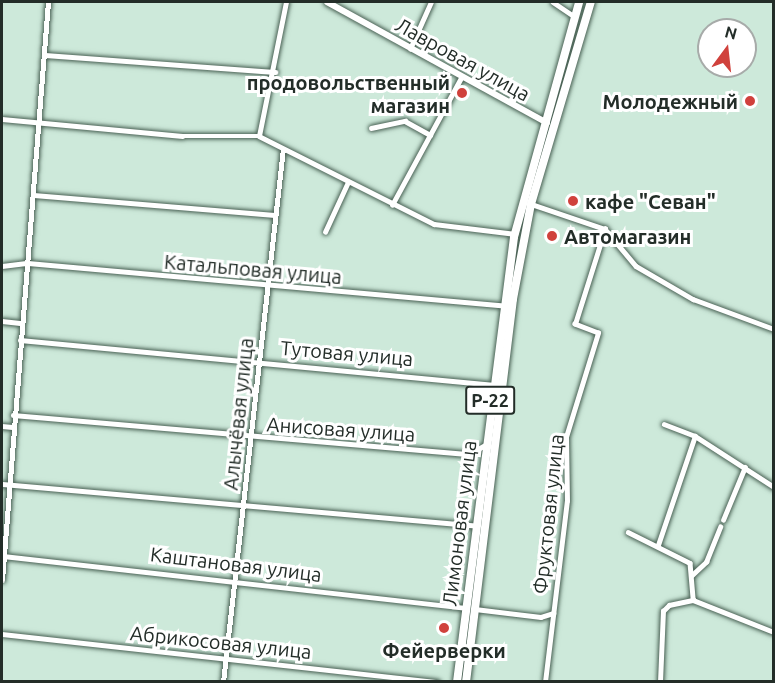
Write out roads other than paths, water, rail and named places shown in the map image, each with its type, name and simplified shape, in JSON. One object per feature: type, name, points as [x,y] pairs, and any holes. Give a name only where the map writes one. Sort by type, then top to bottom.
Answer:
[{"type":"highway","name":"Р-22","points":[[542,122],[579,2]]},
{"type":"highway","name":"Р-22","points":[[552,125],[591,2]]},
{"type":"highway","name":"Лимоновая улица","points":[[457,681],[503,305],[515,234],[542,122]]},
{"type":"highway","name":"Лимоновая улица","points":[[466,681],[506,347],[531,204],[552,125]]},
{"type":"street","points":[[2,580],[12,427],[40,122],[48,2]]},
{"type":"street","points":[[259,136],[264,93],[275,72],[286,2]]},
{"type":"street","name":"Лавровая улица","points":[[327,2],[461,78],[542,122],[552,125]]},
{"type":"street","points":[[410,49],[431,2]]},
{"type":"street","points":[[553,2],[574,16]]},
{"type":"street","points":[[44,55],[275,72]]},
{"type":"street","points":[[392,205],[461,78]]},
{"type":"street","points":[[2,119],[182,136],[259,136],[392,205],[434,224],[515,234]]},
{"type":"street","points":[[371,128],[405,121],[430,135]]},
{"type":"street","name":"Алычёвая улица","points":[[223,681],[283,149]]},
{"type":"street","points":[[325,232],[348,182]]},
{"type":"street","points":[[33,195],[274,215]]},
{"type":"street","points":[[531,204],[605,229],[636,266],[693,298],[774,329]]},
{"type":"street","name":"Фруктовая улица","points":[[545,681],[567,501],[566,437],[598,333],[575,324],[605,229]]},
{"type":"street","name":"Катальповая улица","points":[[2,266],[28,263],[503,305]]},
{"type":"street","points":[[2,321],[21,323]]},
{"type":"street","name":"Тутовая улица","points":[[20,340],[492,385]]},
{"type":"street","name":"Анисовая улица","points":[[13,415],[469,454],[485,445]]},
{"type":"street","points":[[664,424],[695,436],[774,487]]},
{"type":"street","points":[[2,426],[12,427]]},
{"type":"street","points":[[658,546],[695,436]]},
{"type":"street","points":[[723,520],[745,467]]},
{"type":"street","points":[[2,484],[475,525]]},
{"type":"street","points":[[691,576],[706,562],[720,527]]},
{"type":"street","points":[[628,532],[690,563],[693,600]]},
{"type":"street","name":"Каштановая улица","points":[[3,556],[235,579],[465,608]]},
{"type":"street","points":[[660,681],[663,611],[693,600],[774,632]]},
{"type":"street","points":[[475,609],[541,617],[553,613]]},
{"type":"street","name":"Абрикосовая улица","points":[[2,634],[225,656],[437,681]]},
{"type":"place","name":"продовольственный магазин","points":[[462,93]]},
{"type":"place","name":"Молодежный","points":[[750,101]]},
{"type":"place","name":"кафе \"Севан\"","points":[[573,201]]},
{"type":"place","name":"Автомагазин","points":[[552,236]]},
{"type":"place","name":"Фейерверки","points":[[444,628]]}]
